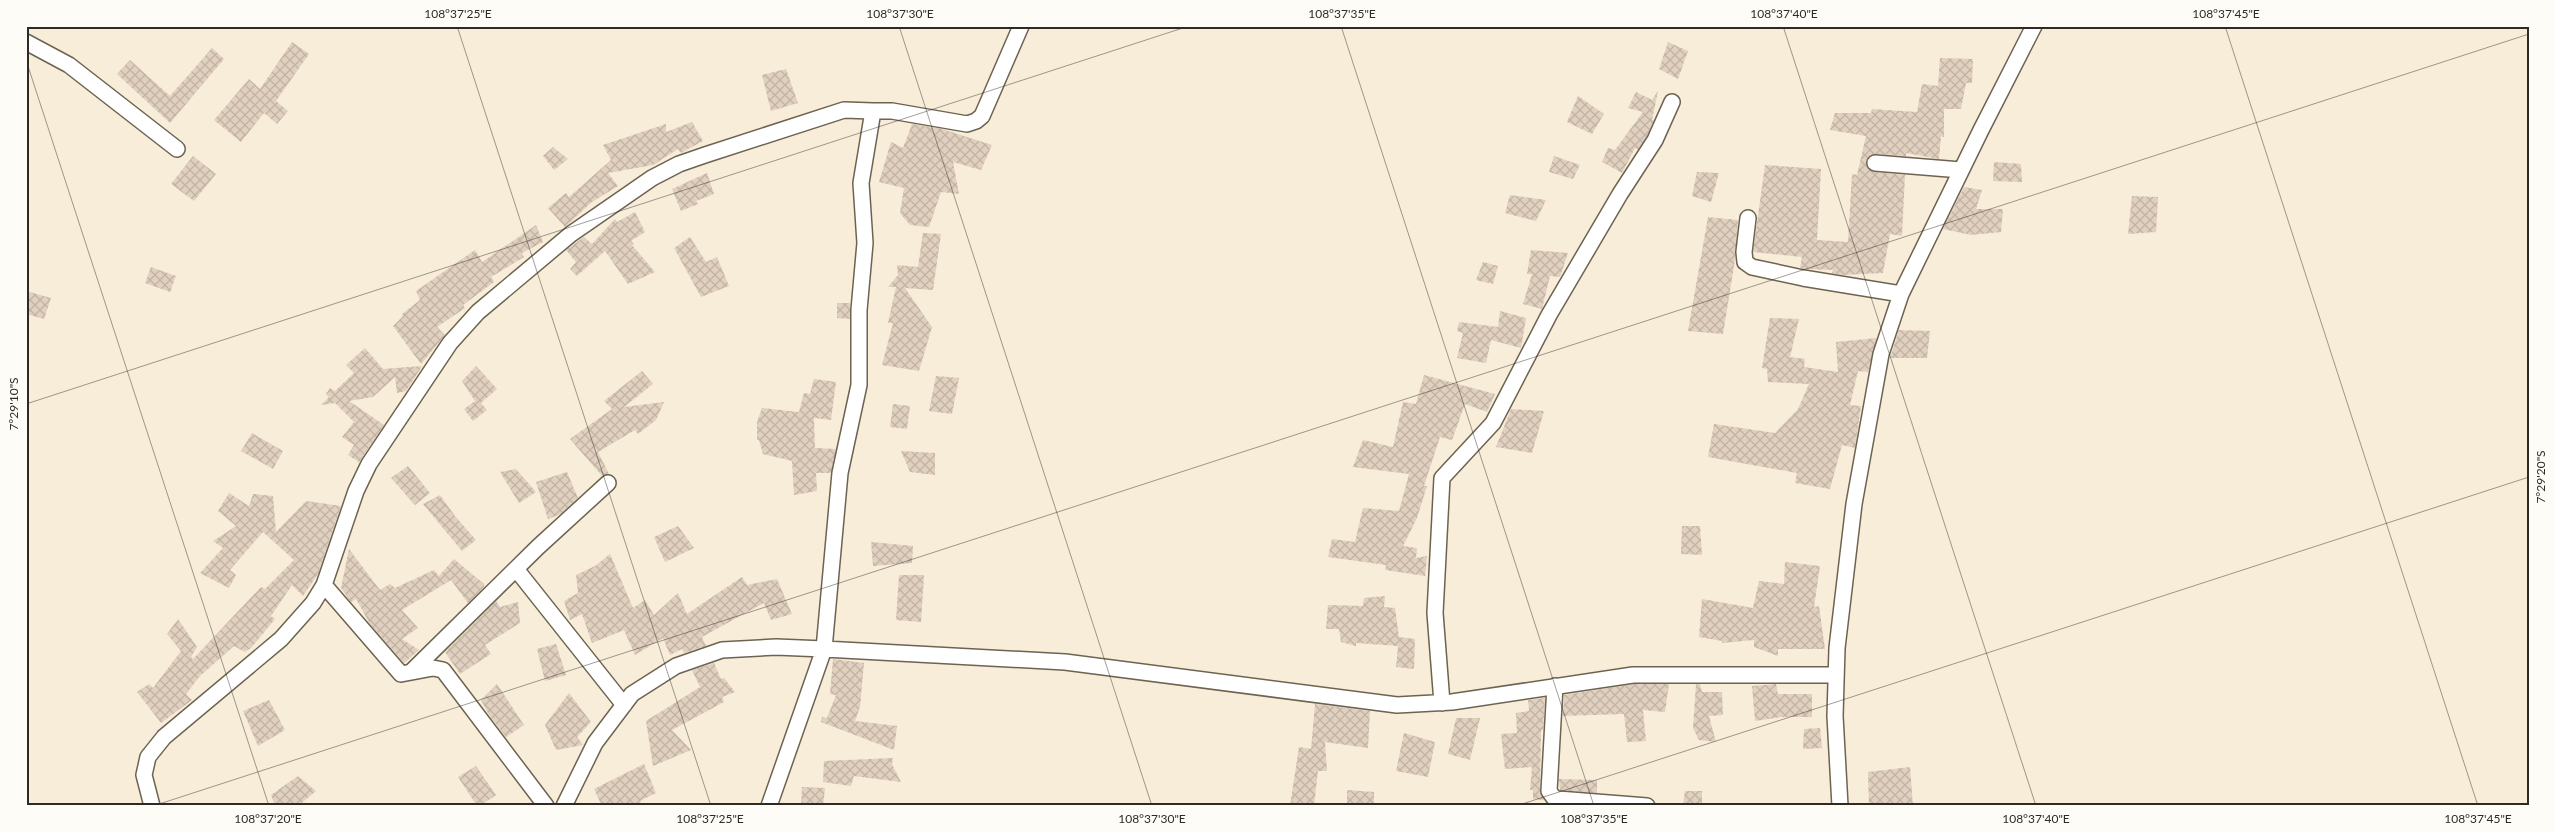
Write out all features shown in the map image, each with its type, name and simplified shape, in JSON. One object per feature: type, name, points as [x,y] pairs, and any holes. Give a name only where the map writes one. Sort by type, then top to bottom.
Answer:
[{"type":"street","points":[[152,806],[144,766],[154,747],[281,639],[313,603],[324,586],[356,491],[369,464],[450,343],[484,306],[571,234],[629,192],[679,164],[844,110],[892,111],[967,124],[976,122],[982,116],[1021,26]]},
{"type":"street","points":[[1840,806],[1834,676],[1853,514],[1880,354],[1901,294],[2034,26]]},
{"type":"street","points":[[26,42],[69,65],[177,149]]},
{"type":"street","points":[[1442,703],[1434,613],[1442,478],[1493,423],[1549,315],[1620,194],[1655,140],[1672,102]]},
{"type":"street","points":[[769,806],[824,649],[840,474],[858,385],[860,298],[865,243],[861,183],[873,111]]},
{"type":"street","points":[[1875,163],[1961,170]]},
{"type":"street","points":[[1748,218],[1744,252],[1745,262],[1752,267],[1803,278],[1901,294]]},
{"type":"street","points":[[410,673],[516,569],[608,483]]},
{"type":"street","points":[[516,569],[624,705]]},
{"type":"street","points":[[324,586],[401,674],[433,668],[443,670],[546,806]]},
{"type":"street","points":[[564,806],[595,744],[632,694],[676,666],[722,650],[824,649],[1065,662],[1373,703],[1415,705],[1442,703],[1616,676],[1647,674],[1834,676]]},
{"type":"street","points":[[1555,686],[1549,791],[1551,794],[1558,799],[1647,806]]},
{"type":"building","points":[[292,42],[309,54],[276,101],[288,111],[277,124],[264,113],[241,142],[214,120],[249,79],[260,89]]},
{"type":"building","points":[[1668,42],[1688,51],[1678,79],[1659,69]]},
{"type":"building","points":[[212,48],[224,59],[170,123],[117,74],[130,60],[170,96]]},
{"type":"building","points":[[1940,58],[1973,59],[1972,83],[1966,83],[1961,109],[1944,109],[1944,137],[1941,136],[1939,159],[1906,153],[1906,156],[1876,154],[1871,155],[1866,162],[1867,167],[1874,172],[1905,175],[1902,236],[1890,234],[1883,273],[1842,275],[1832,273],[1833,270],[1800,268],[1802,257],[1753,252],[1765,165],[1821,169],[1817,240],[1848,242],[1852,174],[1857,175],[1866,136],[1830,130],[1835,113],[1871,113],[1872,109],[1917,112],[1922,84],[1938,86]]},
{"type":"building","points":[[786,69],[798,103],[771,111],[762,75]]},
{"type":"building","points":[[1658,91],[1652,120],[1654,120],[1647,136],[1638,150],[1635,148],[1622,173],[1602,162],[1608,148],[1615,150],[1643,112],[1628,108],[1636,92],[1652,100]]},
{"type":"building","points":[[1578,96],[1604,114],[1592,134],[1567,122]]},
{"type":"building","points":[[692,122],[703,141],[681,153],[678,149],[653,165],[608,173],[618,186],[592,202],[565,227],[548,208],[566,193],[569,197],[611,160],[603,145],[666,124],[666,132]]},
{"type":"building","points":[[912,124],[942,129],[992,145],[981,170],[953,162],[959,194],[941,192],[929,227],[910,225],[900,213],[904,188],[879,182],[891,142],[903,148]]},
{"type":"building","points":[[553,147],[568,159],[554,170],[543,156]]},
{"type":"building","points":[[193,156],[216,174],[194,201],[171,184]]},
{"type":"building","points":[[1554,156],[1580,165],[1573,179],[1549,172]]},
{"type":"building","points":[[1994,162],[2021,164],[2022,182],[1993,181]]},
{"type":"building","points":[[1697,172],[1719,173],[1711,202],[1692,196]]},
{"type":"building","points":[[707,173],[714,194],[696,201],[698,204],[681,211],[672,189]]},
{"type":"building","points":[[1964,187],[1982,190],[1976,209],[2003,209],[2001,232],[1971,235],[1943,229]]},
{"type":"building","points":[[1510,195],[1546,200],[1536,221],[1505,213]]},
{"type":"building","points":[[2132,196],[2158,197],[2156,232],[2128,234]]},
{"type":"building","points":[[635,212],[645,232],[631,241],[634,244],[632,245],[655,272],[628,284],[605,251],[577,276],[570,269],[576,262],[566,250],[584,237],[592,244],[615,219],[617,222]]},
{"type":"building","points":[[1708,217],[1738,220],[1735,260],[1723,334],[1688,331]]},
{"type":"building","points":[[536,225],[543,242],[522,253],[524,257],[491,277],[494,282],[463,305],[465,308],[437,327],[445,335],[421,364],[393,326],[403,316],[402,314],[420,300],[416,291],[475,250],[482,262]]},
{"type":"building","points":[[923,233],[941,234],[933,290],[905,288],[932,327],[919,371],[882,365],[893,323],[888,323],[896,287],[888,287],[898,275],[897,265],[918,267]]},
{"type":"building","points":[[690,237],[706,262],[717,257],[729,286],[701,297],[674,248]]},
{"type":"building","points":[[1531,250],[1568,253],[1560,277],[1550,276],[1542,309],[1523,304],[1532,274],[1527,274]]},
{"type":"building","points":[[1483,262],[1498,266],[1493,284],[1476,280]]},
{"type":"building","points":[[151,267],[176,276],[170,292],[145,283]]},
{"type":"building","points":[[26,291],[51,298],[44,319],[26,314]]},
{"type":"building","points":[[837,303],[850,303],[850,319],[837,318]]},
{"type":"building","points":[[1500,311],[1526,318],[1521,348],[1491,340],[1486,363],[1457,358],[1463,333],[1457,331],[1459,322],[1498,327]]},
{"type":"building","points":[[1770,318],[1799,319],[1790,357],[1805,359],[1804,367],[1838,372],[1836,342],[1877,338],[1868,372],[1858,371],[1850,405],[1861,406],[1855,448],[1842,445],[1830,489],[1795,483],[1797,473],[1708,457],[1714,424],[1775,433],[1798,409],[1809,384],[1768,382],[1767,369],[1762,368]]},
{"type":"building","points":[[1899,330],[1930,331],[1927,358],[1890,358]]},
{"type":"building","points":[[365,348],[383,369],[422,366],[406,391],[397,393],[395,377],[373,397],[349,401],[384,425],[359,462],[348,455],[354,445],[342,437],[354,422],[335,403],[321,405],[329,397],[326,394],[330,388],[335,391],[354,373],[346,365]]},
{"type":"building","points":[[476,366],[497,389],[481,403],[487,410],[473,421],[464,409],[475,401],[462,381]]},
{"type":"building","points":[[642,371],[653,384],[624,407],[664,402],[656,420],[638,434],[635,430],[598,452],[609,474],[602,476],[570,439],[612,409],[604,401]]},
{"type":"building","points":[[1424,375],[1495,394],[1487,412],[1465,404],[1452,440],[1440,437],[1424,486],[1427,486],[1417,518],[1403,546],[1417,548],[1416,558],[1427,556],[1425,576],[1385,570],[1386,565],[1328,557],[1332,539],[1355,542],[1363,508],[1399,511],[1409,474],[1353,467],[1363,440],[1393,447],[1403,402],[1416,404]]},
{"type":"building","points":[[936,376],[959,378],[952,414],[929,411]]},
{"type":"building","points":[[814,379],[836,382],[831,420],[814,418],[815,448],[836,449],[831,473],[816,473],[817,491],[794,495],[792,461],[763,454],[759,440],[757,440],[757,422],[762,408],[799,412],[804,393],[810,394]]},
{"type":"building","points":[[893,404],[910,406],[907,429],[890,427]]},
{"type":"building","points":[[1511,409],[1544,411],[1532,453],[1496,447]]},
{"type":"building","points":[[252,433],[283,451],[273,469],[241,451]]},
{"type":"building","points":[[901,451],[935,453],[935,475],[910,472]]},
{"type":"building","points":[[408,466],[430,493],[415,505],[391,478]]},
{"type":"building","points":[[516,469],[536,492],[519,503],[500,472]]},
{"type":"building","points":[[567,472],[578,498],[561,514],[548,519],[536,482]]},
{"type":"building","points":[[229,493],[249,506],[253,494],[273,496],[276,532],[306,501],[341,506],[318,574],[303,596],[292,585],[271,616],[275,619],[251,648],[245,652],[234,646],[200,676],[186,694],[192,700],[161,723],[137,692],[149,684],[153,688],[181,651],[167,634],[178,619],[197,647],[191,657],[193,659],[261,587],[265,589],[294,560],[263,532],[230,570],[236,575],[229,588],[200,573],[223,548],[213,541],[236,526],[218,511]]},
{"type":"building","points":[[440,495],[476,540],[462,551],[423,504]]},
{"type":"building","points":[[678,526],[694,548],[665,562],[654,537]]},
{"type":"building","points":[[1682,526],[1700,526],[1702,555],[1681,554]]},
{"type":"building","points":[[871,542],[913,546],[912,563],[873,566]]},
{"type":"building","points":[[349,549],[380,590],[390,584],[395,588],[434,570],[439,576],[454,559],[484,584],[484,587],[468,603],[451,580],[402,610],[418,628],[402,639],[419,650],[404,663],[370,624],[356,599],[351,602],[341,588]]},
{"type":"building","points":[[610,554],[633,608],[645,600],[654,615],[678,593],[687,614],[742,577],[747,585],[777,579],[792,614],[771,620],[764,603],[702,637],[706,646],[684,653],[682,649],[670,655],[663,638],[635,655],[624,630],[592,643],[582,614],[570,620],[564,601],[578,593],[576,575],[595,566]]},
{"type":"building","points":[[1785,562],[1820,566],[1814,607],[1819,606],[1825,649],[1778,649],[1778,656],[1754,647],[1754,640],[1722,643],[1722,641],[1699,637],[1702,599],[1753,608],[1759,581],[1784,584]]},
{"type":"building","points":[[899,575],[924,575],[921,622],[896,620]]},
{"type":"building","points":[[1385,596],[1384,607],[1395,608],[1399,637],[1415,639],[1414,669],[1396,667],[1398,646],[1356,643],[1356,646],[1341,642],[1339,629],[1326,629],[1328,605],[1363,606],[1364,598]]},
{"type":"building","points":[[496,601],[500,607],[518,602],[520,623],[485,645],[491,654],[460,674],[445,652]]},
{"type":"building","points":[[556,644],[566,675],[545,681],[537,649]]},
{"type":"building","points":[[833,659],[864,663],[860,707],[855,721],[897,726],[894,750],[821,722],[822,717],[827,718],[836,695],[830,694]]},
{"type":"building","points":[[714,663],[721,679],[724,678],[735,692],[722,697],[724,702],[672,730],[691,750],[653,766],[646,721],[700,687],[692,670]]},
{"type":"building","points":[[497,684],[524,725],[506,737],[489,715],[481,700]]},
{"type":"building","points":[[1634,684],[1669,684],[1665,712],[1643,710],[1646,741],[1627,742],[1624,714],[1563,716],[1564,695]]},
{"type":"building","points":[[1696,684],[1700,684],[1702,692],[1722,692],[1723,715],[1709,716],[1716,742],[1699,740],[1693,728]]},
{"type":"building","points":[[1776,684],[1778,694],[1812,694],[1812,717],[1782,717],[1755,721],[1752,686]]},
{"type":"building","points":[[569,693],[591,722],[577,737],[583,745],[556,750],[545,725]]},
{"type":"building","points":[[1545,698],[1543,730],[1541,730],[1540,790],[1544,800],[1533,799],[1533,790],[1530,790],[1532,767],[1505,769],[1501,734],[1517,733],[1516,713],[1529,711],[1528,700]]},
{"type":"building","points":[[269,700],[285,730],[258,746],[243,711]]},
{"type":"building","points":[[1315,704],[1370,711],[1368,748],[1325,742],[1327,771],[1318,771],[1314,806],[1290,806],[1299,747],[1311,749]]},
{"type":"building","points":[[1456,718],[1480,718],[1470,760],[1448,754]]},
{"type":"building","points":[[1820,728],[1822,748],[1803,749],[1804,729]]},
{"type":"building","points":[[1404,733],[1435,742],[1428,777],[1396,771]]},
{"type":"building","points":[[893,758],[892,764],[901,782],[854,776],[851,786],[823,782],[824,761]]},
{"type":"building","points":[[644,764],[656,793],[640,801],[642,806],[602,806],[594,789]]},
{"type":"building","points":[[476,766],[496,795],[480,806],[477,806],[458,777]]},
{"type":"building","points":[[1910,767],[1913,806],[1869,806],[1868,772]]},
{"type":"building","points":[[298,776],[316,791],[298,806],[275,806],[271,795]]},
{"type":"building","points":[[1559,779],[1597,780],[1597,793],[1560,790]]},
{"type":"building","points":[[802,787],[825,788],[823,806],[801,806]]},
{"type":"building","points":[[1347,790],[1374,792],[1374,806],[1347,806]]},
{"type":"building","points":[[1685,791],[1702,791],[1702,806],[1683,806]]}]
